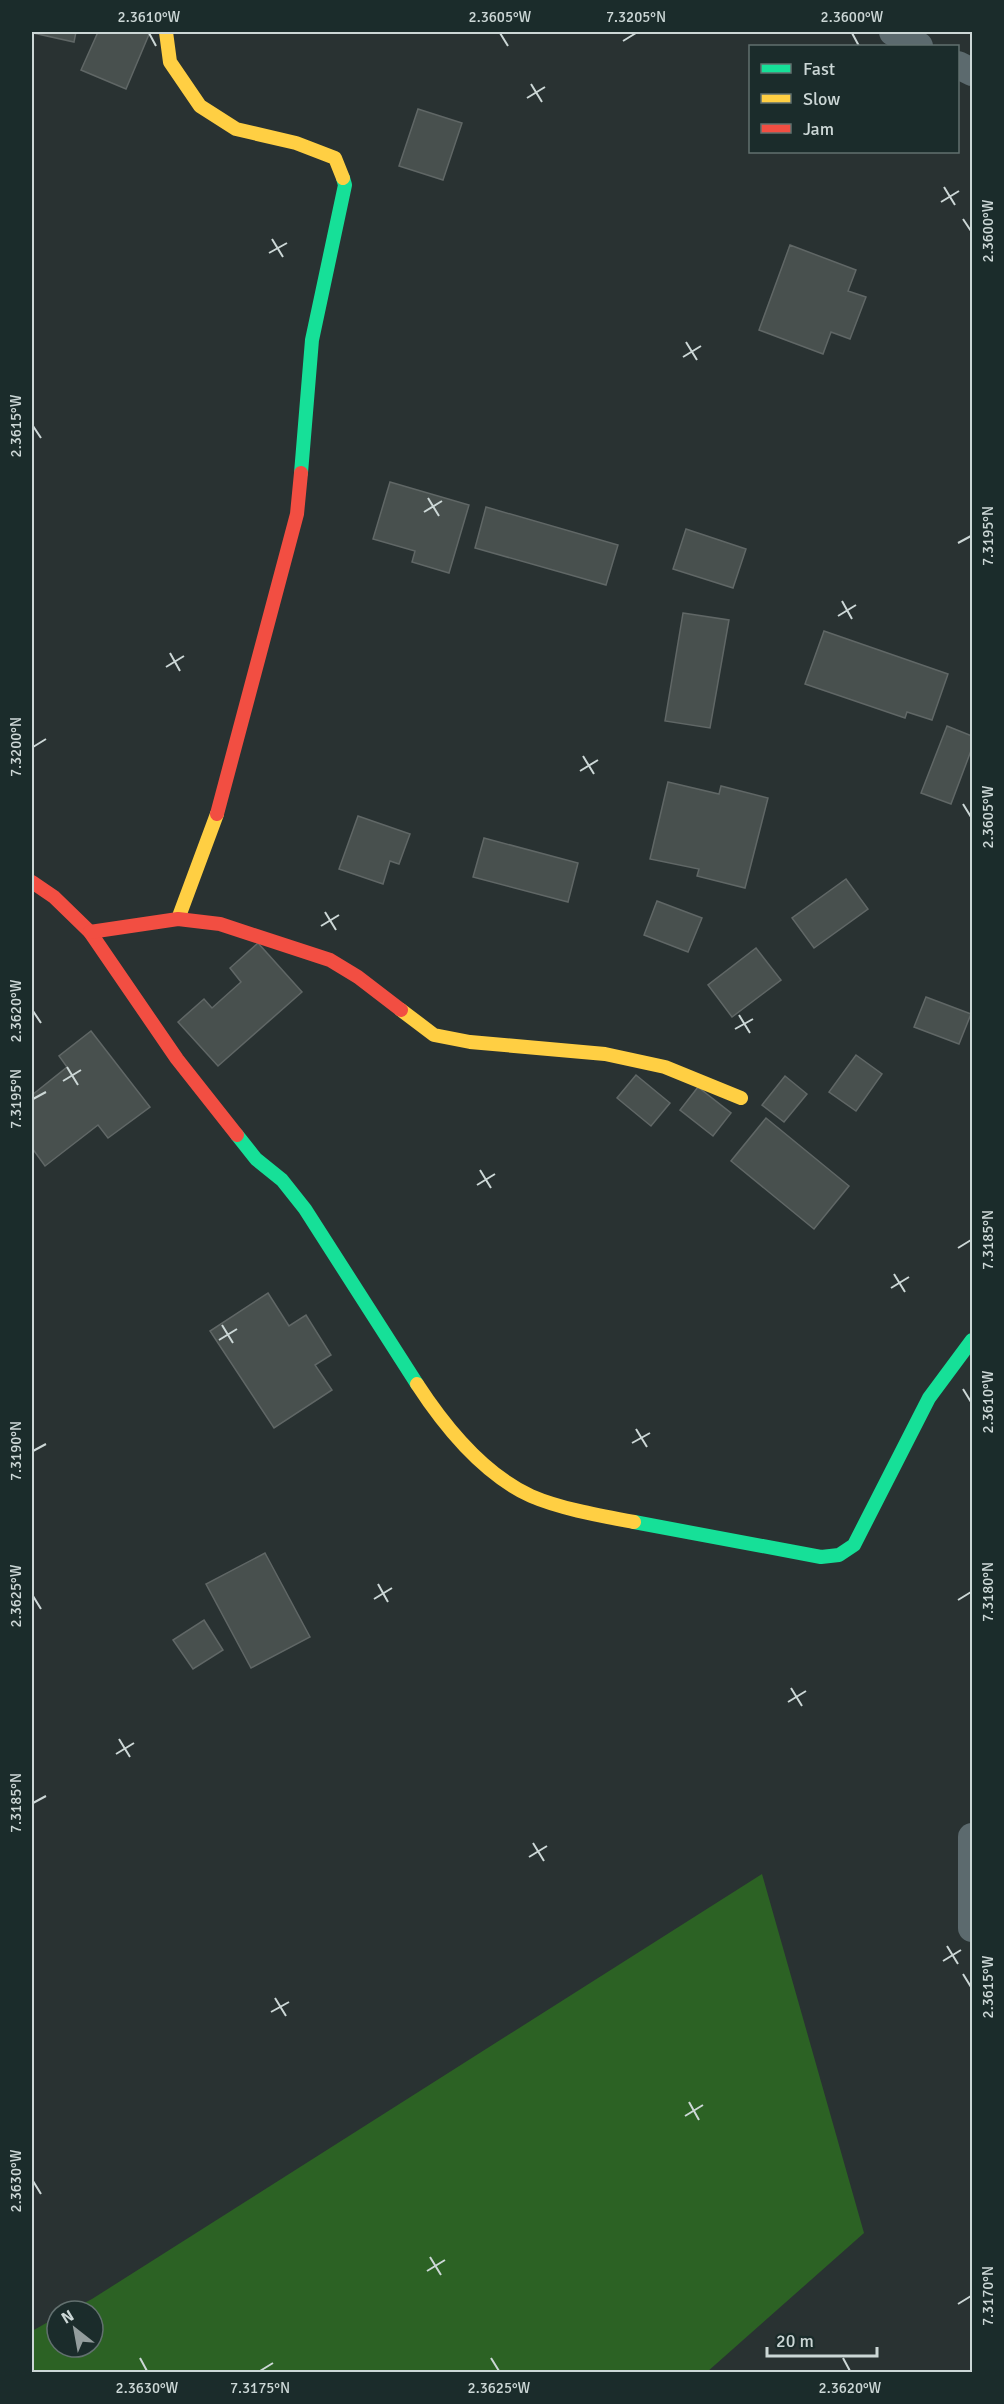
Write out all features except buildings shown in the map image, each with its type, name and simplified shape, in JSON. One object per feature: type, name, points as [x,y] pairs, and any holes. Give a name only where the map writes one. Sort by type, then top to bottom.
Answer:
[{"type":"street","points":[[166,32],[170,62],[200,106],[236,129],[296,143],[335,158],[345,185],[312,340],[297,514],[221,802],[177,919]]},
{"type":"street","points":[[893,32],[917,45]]},
{"type":"street","points":[[32,882],[54,897],[90,932],[177,1059],[256,1159],[282,1180],[304,1209],[421,1389],[457,1438],[496,1474],[531,1496],[589,1513],[821,1557],[835,1557],[854,1545],[929,1398],[972,1340]]},
{"type":"street","points":[[90,932],[177,919],[220,924],[330,960],[358,977],[434,1035],[470,1042],[605,1054],[664,1067],[741,1098]]},
{"type":"street","points":[[972,1837],[972,1928]]},
{"type":"green space","points":[[762,1874],[864,2233],[707,2372],[32,2372],[32,2331],[45,2324],[45,2359],[105,2359],[105,2299],[92,2299]]},
{"type":"traffic: fast","points":[[301,473],[312,340],[345,185],[343,178]]},
{"type":"traffic: fast","points":[[237,1135],[256,1159],[282,1180],[305,1209],[417,1384]]},
{"type":"traffic: fast","points":[[634,1522],[821,1557],[839,1555],[854,1545],[929,1398],[972,1340]]},
{"type":"traffic: slow","points":[[166,32],[170,62],[200,106],[236,129],[296,143],[335,158],[343,178]]},
{"type":"traffic: slow","points":[[178,919],[217,814]]},
{"type":"traffic: slow","points":[[401,1010],[434,1035],[470,1042],[605,1054],[665,1067],[741,1098]]},
{"type":"traffic: slow","points":[[417,1384],[466,1448],[513,1487],[555,1505],[634,1522]]},
{"type":"traffic: jam","points":[[217,814],[297,514],[301,473]]},
{"type":"traffic: jam","points":[[32,882],[54,897],[90,932],[177,1059],[237,1135]]},
{"type":"traffic: jam","points":[[90,932],[178,919],[220,924],[330,960],[358,977],[401,1010]]}]
